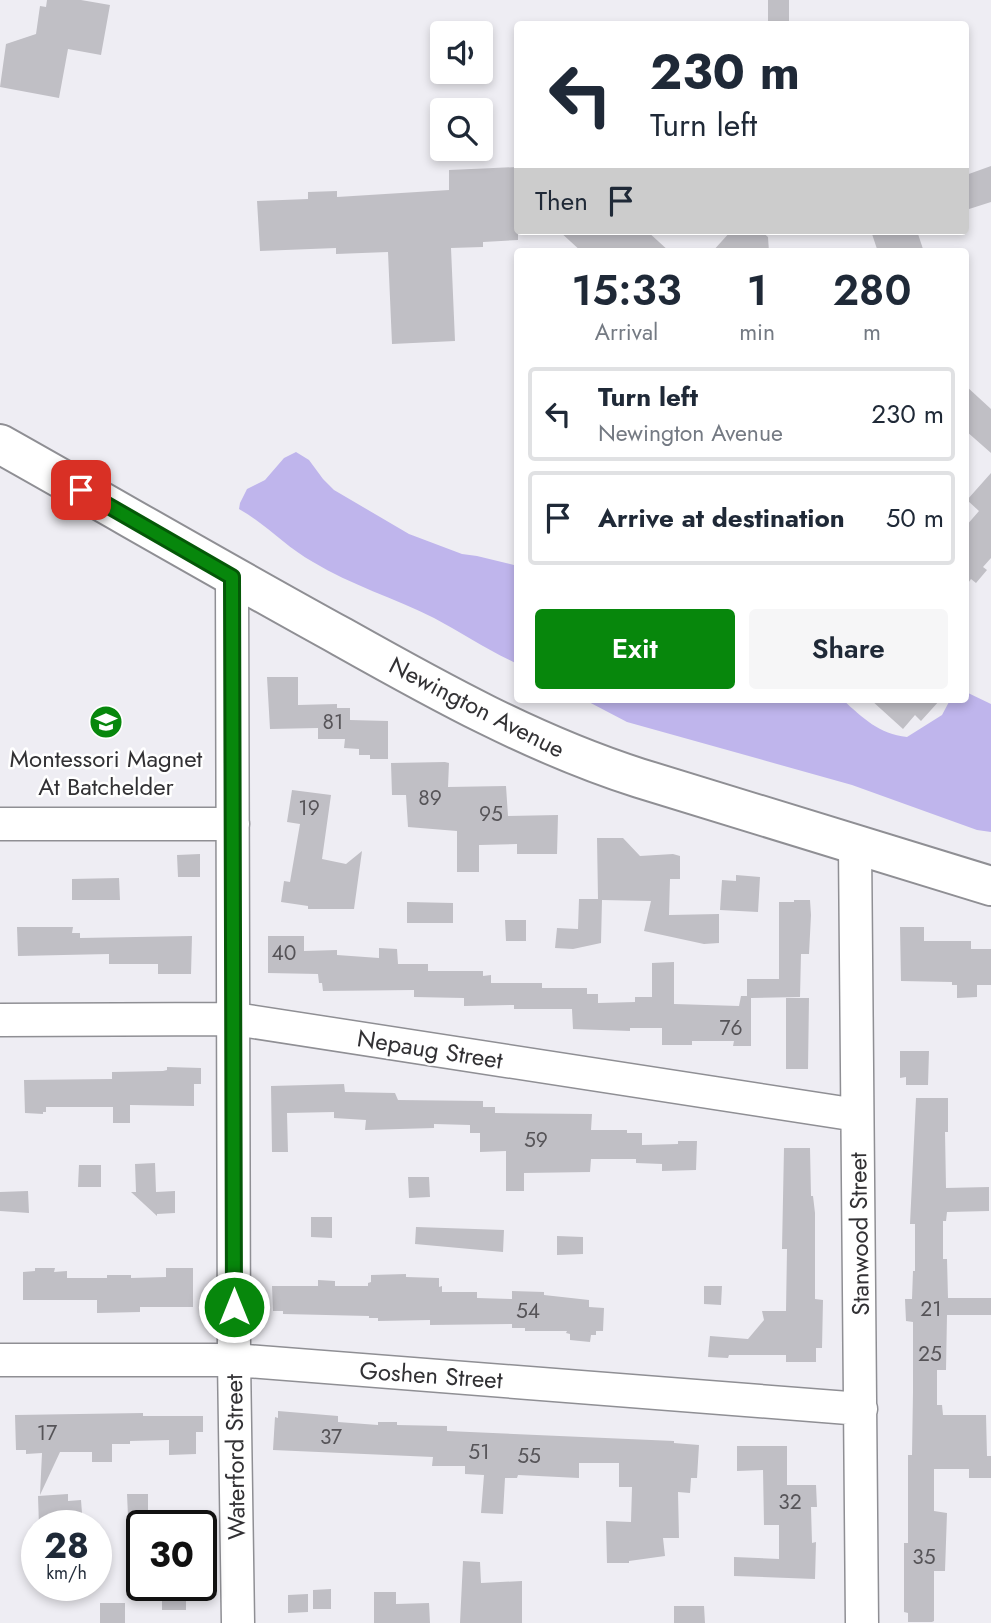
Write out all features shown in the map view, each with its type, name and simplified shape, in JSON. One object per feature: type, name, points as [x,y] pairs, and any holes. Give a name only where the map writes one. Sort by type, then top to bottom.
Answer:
[{"type":"main road","name":"Newington Avenue","points":[[0,444],[452,699],[534,739],[627,775],[991,886]]},
{"type":"street","name":"Waterford Street","points":[[232,577],[237,1623]]},
{"type":"street","points":[[0,824],[233,824]]},
{"type":"street","name":"Stanwood Street","points":[[855,845],[862,1623]]},
{"type":"street","name":"Nepaug Street","points":[[0,1020],[235,1019],[857,1115]]},
{"type":"street","name":"Goshen Street","points":[[0,1360],[234,1360],[862,1409]]},
{"type":"shaded area","points":[[296,452],[309,460],[334,490],[409,534],[462,554],[514,565],[514,662],[434,618],[327,570],[303,556],[239,509],[247,489],[265,480],[284,458]]},
{"type":"shaded area","points":[[969,693],[991,704],[991,832],[977,830],[852,785],[627,722],[591,703],[846,703],[880,729],[907,737],[942,715],[948,703],[969,703]]},
{"type":"building","points":[[47,0],[81,0],[110,5],[101,55],[68,49],[59,98],[0,87],[6,44],[36,34],[40,6],[46,7]]},
{"type":"building","points":[[768,0],[789,0],[789,21],[768,21]]},
{"type":"building","points":[[991,166],[991,202],[969,209],[969,174]]},
{"type":"building","points":[[514,167],[514,235],[518,235],[518,240],[483,242],[483,247],[451,248],[455,341],[392,344],[388,252],[336,254],[336,248],[260,251],[257,201],[308,199],[308,192],[337,191],[337,197],[449,190],[449,170]]},
{"type":"building","points":[[563,235],[651,235],[666,248],[578,248]]},
{"type":"building","points":[[727,235],[768,237],[769,248],[716,248]]},
{"type":"building","points":[[872,235],[918,235],[923,248],[877,248]]},
{"type":"building","points":[[969,389],[991,409],[991,453],[969,434]]},
{"type":"building","points":[[991,473],[991,558],[983,567],[987,570],[976,583],[971,579],[969,582],[969,523],[979,511],[969,502],[969,498]]},
{"type":"building","points":[[267,677],[298,677],[298,705],[337,704],[337,708],[350,708],[350,720],[388,721],[388,759],[370,759],[370,755],[359,755],[359,749],[344,748],[345,739],[318,739],[318,728],[270,729]]},
{"type":"building","points":[[874,703],[937,703],[921,721],[915,715],[903,729]]},
{"type":"building","points":[[391,763],[449,763],[448,787],[506,786],[508,816],[558,815],[557,854],[517,854],[517,844],[479,845],[479,872],[457,872],[457,831],[408,827],[406,795],[392,795]]},
{"type":"building","points":[[292,790],[331,795],[322,859],[346,864],[362,851],[354,909],[308,909],[308,906],[281,902],[284,881],[290,882],[300,824],[287,822]]},
{"type":"building","points":[[597,838],[623,838],[640,856],[680,856],[680,879],[670,879],[669,915],[719,914],[719,943],[704,944],[644,931],[651,901],[602,900],[601,943],[573,949],[555,948],[557,928],[578,929],[579,899],[598,899]]},
{"type":"building","points":[[200,854],[200,877],[178,877],[177,855]]},
{"type":"building","points":[[736,875],[760,877],[758,912],[720,910],[722,880],[736,881]]},
{"type":"building","points":[[119,878],[120,900],[72,900],[72,879]]},
{"type":"building","points":[[810,900],[811,915],[809,954],[801,954],[800,997],[751,998],[751,1046],[733,1046],[734,1041],[692,1041],[692,1045],[662,1045],[662,1028],[630,1028],[630,1031],[573,1029],[572,1009],[514,1009],[514,1005],[464,1006],[464,998],[414,997],[414,990],[323,991],[318,974],[268,973],[268,936],[304,936],[304,951],[337,950],[337,955],[379,958],[379,948],[397,949],[398,964],[428,964],[428,971],[483,971],[483,976],[491,975],[491,983],[542,983],[542,988],[587,988],[587,994],[598,994],[598,1003],[635,1002],[635,997],[652,997],[652,963],[674,962],[674,1004],[739,1006],[741,996],[747,996],[747,979],[779,979],[779,902]]},
{"type":"building","points":[[407,902],[453,903],[453,923],[407,923]]},
{"type":"building","points":[[505,920],[526,920],[526,941],[506,941]]},
{"type":"building","points":[[17,927],[73,927],[72,933],[80,933],[80,938],[192,936],[191,974],[158,974],[158,964],[109,964],[109,954],[18,956]]},
{"type":"building","points":[[900,927],[924,927],[924,941],[971,941],[971,949],[991,949],[991,985],[977,985],[977,997],[957,998],[957,985],[952,985],[952,982],[901,981]]},
{"type":"building","points":[[786,998],[809,998],[808,1069],[786,1069]]},
{"type":"building","points":[[900,1051],[929,1051],[928,1085],[906,1085],[906,1077],[900,1078]]},
{"type":"building","points":[[167,1067],[201,1068],[201,1084],[194,1084],[194,1106],[130,1105],[130,1123],[113,1123],[113,1107],[46,1107],[43,1114],[25,1113],[24,1080],[112,1079],[112,1072],[163,1071],[167,1070]]},
{"type":"building","points":[[344,1084],[345,1092],[395,1093],[398,1100],[483,1101],[483,1107],[495,1107],[495,1113],[592,1114],[591,1130],[627,1130],[627,1133],[642,1133],[642,1145],[697,1141],[696,1170],[662,1171],[662,1164],[636,1163],[636,1159],[591,1159],[590,1172],[524,1173],[524,1191],[506,1191],[506,1151],[480,1152],[480,1133],[470,1133],[470,1125],[434,1124],[434,1128],[365,1130],[366,1120],[334,1118],[334,1112],[287,1113],[288,1152],[272,1152],[271,1086]]},
{"type":"building","points":[[916,1098],[948,1098],[948,1132],[945,1132],[946,1188],[989,1187],[989,1211],[947,1212],[946,1221],[943,1221],[943,1259],[947,1259],[948,1298],[991,1298],[991,1315],[947,1315],[946,1370],[937,1370],[937,1405],[942,1405],[943,1415],[986,1415],[987,1456],[991,1456],[991,1478],[969,1478],[969,1469],[934,1469],[934,1511],[947,1513],[945,1571],[934,1571],[932,1622],[908,1622],[908,1613],[904,1612],[904,1543],[908,1543],[908,1455],[912,1455],[913,1392],[913,1322],[906,1321],[905,1299],[912,1299],[915,1271],[915,1224],[910,1224]]},
{"type":"building","points":[[784,1148],[810,1148],[811,1196],[815,1213],[815,1299],[823,1300],[822,1348],[816,1348],[816,1362],[786,1362],[786,1355],[708,1357],[710,1336],[748,1339],[764,1320],[762,1311],[786,1311],[787,1249],[782,1249]]},
{"type":"building","points":[[155,1163],[156,1192],[175,1191],[175,1213],[157,1216],[131,1192],[136,1192],[135,1164]]},
{"type":"building","points":[[79,1165],[101,1165],[101,1187],[78,1187]]},
{"type":"building","points":[[408,1177],[429,1177],[430,1197],[409,1198]]},
{"type":"building","points":[[28,1191],[29,1213],[0,1211],[0,1192]]},
{"type":"building","points":[[311,1217],[332,1217],[332,1238],[311,1237]]},
{"type":"building","points":[[416,1227],[504,1230],[503,1252],[415,1244]]},
{"type":"building","points":[[557,1236],[583,1237],[583,1254],[557,1255]]},
{"type":"building","points":[[35,1268],[55,1268],[54,1272],[67,1271],[67,1278],[131,1275],[131,1278],[166,1277],[166,1268],[193,1268],[193,1307],[140,1307],[140,1312],[97,1313],[97,1300],[23,1300],[23,1272],[35,1271]]},
{"type":"building","points":[[406,1274],[406,1277],[439,1278],[442,1292],[477,1292],[477,1298],[512,1299],[512,1291],[544,1292],[544,1295],[589,1300],[589,1307],[604,1308],[603,1331],[596,1331],[596,1335],[591,1335],[590,1342],[570,1340],[567,1331],[525,1331],[525,1328],[512,1328],[512,1324],[430,1325],[430,1320],[378,1321],[378,1318],[369,1316],[283,1314],[283,1311],[273,1311],[272,1286],[318,1286],[318,1280],[335,1281],[335,1286],[368,1286],[371,1275]]},
{"type":"building","points":[[704,1286],[722,1286],[721,1305],[704,1304]]},
{"type":"building","points":[[278,1411],[338,1416],[338,1422],[378,1425],[378,1422],[397,1422],[397,1425],[447,1426],[447,1431],[674,1441],[699,1445],[697,1478],[691,1478],[690,1493],[678,1492],[679,1538],[663,1538],[665,1556],[629,1563],[607,1563],[606,1521],[631,1522],[632,1487],[619,1487],[619,1463],[579,1463],[579,1478],[518,1475],[517,1478],[505,1478],[503,1514],[481,1513],[484,1475],[465,1474],[465,1466],[432,1466],[433,1457],[273,1450],[275,1417],[278,1418]]},
{"type":"building","points":[[143,1413],[143,1416],[203,1416],[203,1432],[196,1432],[196,1454],[169,1455],[169,1440],[112,1444],[112,1462],[92,1462],[92,1452],[60,1452],[40,1495],[42,1453],[26,1454],[26,1450],[16,1450],[15,1415]]},
{"type":"building","points":[[737,1446],[787,1446],[787,1485],[816,1485],[817,1507],[811,1507],[812,1543],[816,1542],[815,1579],[734,1576],[734,1557],[779,1559],[779,1525],[764,1525],[763,1470],[737,1471]]},
{"type":"building","points":[[68,1494],[68,1501],[81,1500],[82,1510],[38,1510],[38,1496]]},
{"type":"building","points":[[127,1494],[148,1494],[148,1510],[128,1510]]},
{"type":"building","points":[[463,1561],[480,1562],[481,1583],[522,1581],[522,1623],[460,1623]]},
{"type":"building","points":[[331,1589],[331,1609],[313,1609],[313,1590]]},
{"type":"building","points":[[374,1592],[396,1592],[396,1604],[429,1603],[430,1623],[374,1623]]},
{"type":"building","points":[[308,1594],[308,1612],[288,1613],[288,1595]]},
{"type":"building","points":[[162,1601],[186,1601],[186,1610],[162,1610]]},
{"type":"building","points":[[100,1603],[125,1603],[125,1623],[100,1623]]},
{"type":"building","points":[[674,1606],[704,1606],[705,1623],[674,1623]]},
{"type":"place","name":"Montessori Magnet At Batchelder","points":[[106,722]]},
{"type":"route","points":[[81,490],[232,577],[234,1307]]}]
